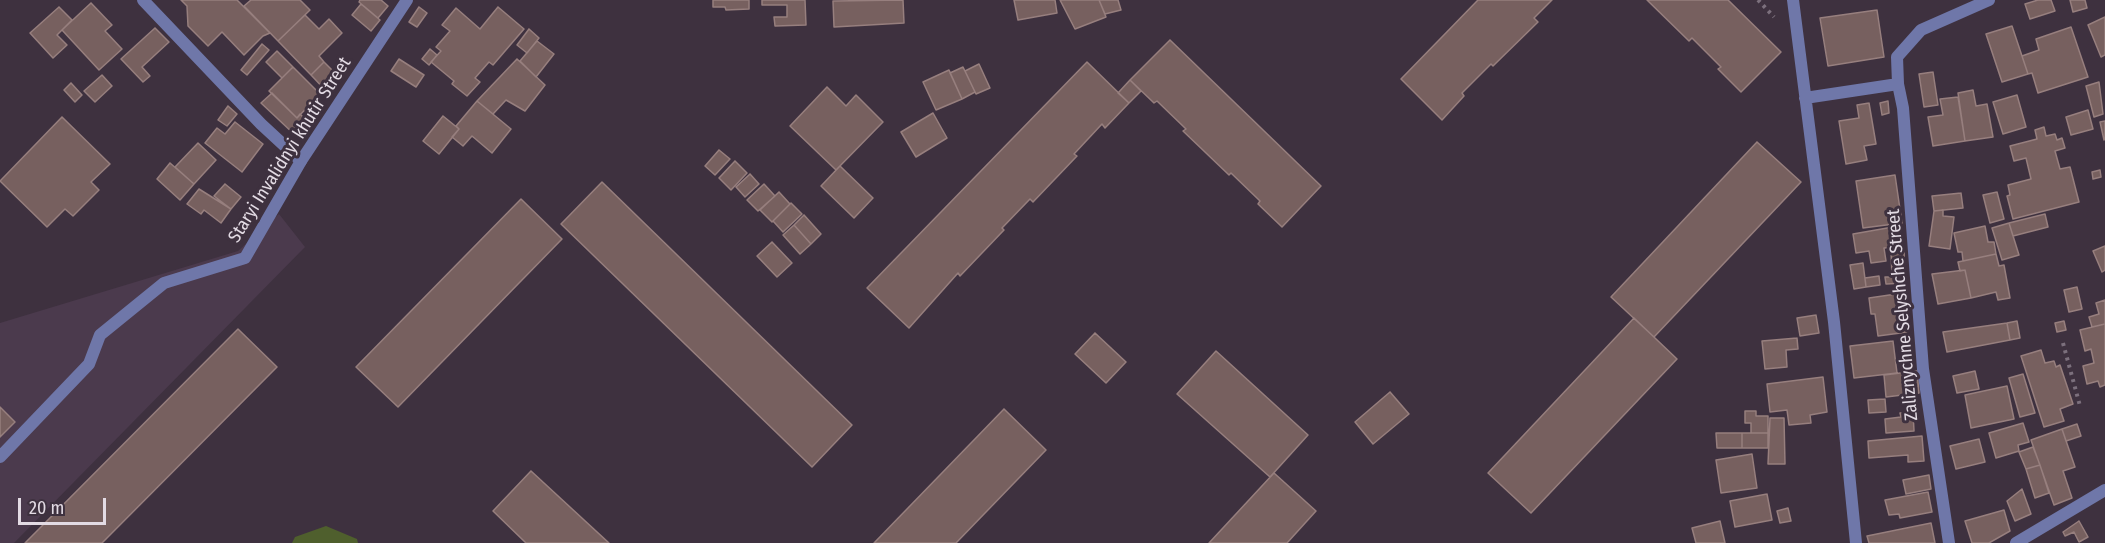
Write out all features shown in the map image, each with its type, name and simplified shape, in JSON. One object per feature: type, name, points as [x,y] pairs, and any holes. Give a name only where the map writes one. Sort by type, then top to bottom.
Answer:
[{"type":"street","points":[[143,0],[261,124],[301,161]]},
{"type":"street","name":"Staryi Invalidnyi khutir Street","points":[[0,458],[89,364],[100,335],[164,283],[245,258],[301,161],[407,0]]},
{"type":"street","points":[[1792,0],[1834,322],[1856,543]]},
{"type":"street","name":"Zaliznychne Selyshche Street","points":[[1949,543],[1923,369],[1897,57],[1922,30],[1989,0]]},
{"type":"street","points":[[1805,98],[1898,84]]},
{"type":"street","points":[[2016,543],[2105,490]]},
{"type":"path","points":[[2063,344],[2080,406]]},
{"type":"shaded area","points":[[279,214],[305,247],[14,543],[0,543],[0,323],[238,251]]},
{"type":"green space","points":[[326,526],[357,539],[358,543],[292,543],[295,537]]},
{"type":"building","points":[[181,0],[237,0],[270,33],[263,36],[244,55],[222,32],[208,46],[188,26],[187,6]]},
{"type":"building","points":[[251,0],[300,0],[310,10],[278,41],[244,6]]},
{"type":"building","points":[[360,0],[381,0],[388,6],[378,18],[359,2]]},
{"type":"building","points":[[713,0],[749,0],[749,9],[726,10],[725,7],[713,7]]},
{"type":"building","points":[[762,0],[805,0],[806,25],[775,26],[774,17],[787,17],[787,5],[762,5]]},
{"type":"building","points":[[903,0],[904,23],[834,27],[833,1]]},
{"type":"building","points":[[1014,0],[1055,0],[1057,13],[1018,20]]},
{"type":"building","points":[[1060,0],[1099,0],[1106,17],[1075,29]]},
{"type":"building","points":[[1099,0],[1118,0],[1121,10],[1105,14]]},
{"type":"building","points":[[1478,0],[1552,0],[1534,18],[1538,22],[1462,93],[1464,96],[1442,120],[1401,79]]},
{"type":"building","points":[[1647,0],[1728,0],[1781,52],[1741,92],[1718,69],[1721,67],[1692,38],[1689,41]]},
{"type":"building","points":[[2038,0],[2051,0],[2055,11],[2030,19],[2025,4]]},
{"type":"building","points":[[2070,0],[2085,0],[2087,8],[2073,12]]},
{"type":"building","points":[[91,3],[112,25],[105,31],[122,49],[99,70],[62,30]]},
{"type":"building","points":[[361,4],[380,20],[371,31],[352,15]]},
{"type":"building","points":[[59,7],[72,20],[57,35],[67,45],[53,58],[30,33]]},
{"type":"building","points":[[419,7],[427,13],[417,27],[409,22]]},
{"type":"building","points":[[498,7],[524,29],[493,65],[489,62],[475,78],[480,82],[467,96],[452,84],[454,81],[431,62],[441,51],[436,47],[450,31],[442,25],[456,8],[480,29]]},
{"type":"building","points":[[1877,10],[1884,57],[1828,66],[1820,18]]},
{"type":"building","points":[[305,15],[319,29],[329,19],[342,33],[319,56],[324,62],[311,75],[278,41]]},
{"type":"building","points":[[2105,17],[2105,55],[2101,57],[2088,25]]},
{"type":"building","points":[[2012,26],[2028,74],[2002,82],[1986,34]]},
{"type":"building","points":[[2071,27],[2088,77],[2038,93],[2032,73],[2028,74],[2022,56],[2039,50],[2036,39]]},
{"type":"building","points":[[155,28],[169,42],[142,67],[150,76],[143,82],[121,59]]},
{"type":"building","points":[[529,29],[539,38],[527,53],[517,45]]},
{"type":"building","points":[[1170,40],[1321,186],[1282,227],[1258,204],[1260,201],[1183,131],[1186,129],[1157,101],[1154,103],[1130,80]]},
{"type":"building","points":[[537,41],[554,54],[536,77],[520,61]]},
{"type":"building","points":[[262,44],[269,50],[247,75],[241,70]]},
{"type":"building","points":[[430,49],[437,55],[429,65],[422,59]]},
{"type":"building","points":[[277,51],[293,67],[282,78],[266,62]]},
{"type":"building","points":[[399,59],[424,75],[416,87],[391,71]]},
{"type":"building","points":[[517,59],[545,85],[525,111],[506,100],[493,114],[477,101]]},
{"type":"building","points":[[324,62],[340,78],[328,93],[311,75]]},
{"type":"building","points":[[1087,62],[1129,103],[1105,128],[1102,124],[1074,154],[1077,156],[1033,202],[1030,199],[1002,228],[1004,230],[960,276],[958,273],[909,328],[867,288]]},
{"type":"building","points":[[979,64],[990,88],[976,94],[965,71]]},
{"type":"building","points":[[293,67],[320,94],[297,118],[269,91]]},
{"type":"building","points":[[963,67],[975,92],[962,99],[950,73]]},
{"type":"building","points":[[949,70],[962,99],[936,110],[923,82]]},
{"type":"building","points":[[1933,72],[1938,105],[1924,107],[1919,74]]},
{"type":"building","points":[[102,75],[112,86],[95,102],[84,91]]},
{"type":"building","points":[[1130,80],[1141,91],[1129,103],[1118,93]]},
{"type":"building","points":[[2099,82],[2103,114],[2094,117],[2086,86]]},
{"type":"building","points":[[71,83],[82,95],[75,102],[64,90]]},
{"type":"building","points":[[827,87],[846,106],[856,95],[883,122],[836,170],[790,126]]},
{"type":"building","points":[[1973,90],[1976,106],[1987,104],[1993,137],[1965,141],[1958,93]]},
{"type":"building","points":[[272,93],[297,118],[300,114],[308,122],[295,135],[261,103]]},
{"type":"building","points":[[2017,95],[2026,127],[2003,134],[1993,102]]},
{"type":"building","points":[[1958,97],[1965,141],[1933,146],[1928,117],[1943,115],[1940,99]]},
{"type":"building","points":[[477,101],[511,129],[492,153],[472,136],[463,146],[452,137],[459,129],[456,126]]},
{"type":"building","points":[[1888,101],[1889,113],[1882,115],[1880,103]]},
{"type":"building","points":[[1869,103],[1876,144],[1864,146],[1867,160],[1846,164],[1839,121],[1859,118],[1857,105]]},
{"type":"building","points":[[228,106],[237,114],[227,126],[218,120]]},
{"type":"building","points":[[2088,110],[2093,129],[2071,135],[2066,117]]},
{"type":"building","points":[[933,113],[947,138],[916,157],[901,132]]},
{"type":"building","points":[[443,116],[459,129],[439,154],[423,141]]},
{"type":"building","points":[[62,117],[110,164],[91,182],[99,190],[73,216],[65,209],[47,227],[0,181]]},
{"type":"building","points":[[2105,121],[2105,139],[2104,140],[2100,122]]},
{"type":"building","points":[[235,122],[263,144],[242,172],[205,143],[217,128],[225,134]]},
{"type":"building","points":[[2044,127],[2046,136],[2055,134],[2057,140],[2062,138],[2065,148],[2055,151],[2060,169],[2070,167],[2079,202],[2013,219],[2007,196],[2010,195],[2008,185],[2031,179],[2026,158],[2014,161],[2010,146],[2037,139],[2035,130]]},
{"type":"building","points":[[1757,142],[1801,182],[1654,337],[1611,297]]},
{"type":"building","points":[[198,143],[216,160],[194,184],[175,167]]},
{"type":"building","points":[[719,150],[730,159],[715,175],[705,166]]},
{"type":"building","points":[[735,161],[747,173],[731,190],[719,178]]},
{"type":"building","points":[[170,163],[194,184],[180,200],[157,179]]},
{"type":"building","points":[[840,166],[873,198],[854,218],[821,186]]},
{"type":"building","points":[[2100,170],[2101,177],[2093,179],[2092,172]]},
{"type":"building","points":[[750,174],[759,184],[745,197],[736,187]]},
{"type":"building","points":[[1895,175],[1902,223],[1863,228],[1856,181]]},
{"type":"building","points":[[602,182],[852,425],[812,467],[561,224]]},
{"type":"building","points":[[225,184],[241,197],[231,209],[214,196]]},
{"type":"building","points":[[764,184],[775,196],[758,211],[747,200]]},
{"type":"building","points":[[199,189],[231,209],[221,223],[204,210],[201,214],[187,204]]},
{"type":"building","points":[[779,192],[790,204],[772,222],[760,210]]},
{"type":"building","points":[[1997,192],[2004,219],[1990,223],[1983,195]]},
{"type":"building","points":[[1961,193],[1963,208],[1934,211],[1932,196]]},
{"type":"building","points":[[521,199],[562,239],[398,407],[356,367]]},
{"type":"building","points":[[791,203],[802,214],[783,232],[773,221]]},
{"type":"building","points":[[1943,210],[1943,216],[1954,217],[1950,249],[1929,246],[1934,211]]},
{"type":"building","points":[[2045,214],[2048,227],[2013,236],[2009,223]]},
{"type":"building","points":[[804,215],[821,234],[811,244],[794,225]]},
{"type":"building","points":[[2009,223],[2019,255],[2002,260],[1992,228]]},
{"type":"building","points":[[794,225],[811,244],[800,254],[783,235]]},
{"type":"building","points":[[1985,226],[1988,242],[1994,242],[1996,254],[1963,261],[1962,252],[1958,252],[1954,233]]},
{"type":"building","points":[[1893,227],[1896,247],[1884,248],[1886,261],[1871,263],[1869,251],[1856,253],[1853,234]]},
{"type":"building","points":[[772,242],[792,263],[777,277],[757,256]]},
{"type":"building","points":[[2105,246],[2105,270],[2102,272],[2093,251]]},
{"type":"building","points":[[1891,250],[1904,250],[1905,283],[1886,284],[1885,277],[1892,277]]},
{"type":"building","points":[[1996,254],[1999,266],[2004,265],[2010,298],[1998,300],[1996,292],[1971,298],[1965,270],[1960,271],[1958,262]]},
{"type":"building","points":[[1863,263],[1866,287],[1854,289],[1850,265]]},
{"type":"building","points":[[1965,270],[1971,298],[1938,304],[1932,274]]},
{"type":"building","points":[[1879,276],[1880,285],[1866,287],[1865,278]]},
{"type":"building","points":[[2077,287],[2082,309],[2069,312],[2064,290]]},
{"type":"building","points":[[1903,293],[1908,332],[1878,336],[1875,314],[1871,314],[1869,298]]},
{"type":"building","points":[[2105,300],[2105,324],[2092,327],[2089,317],[2099,314],[2096,303]]},
{"type":"building","points":[[1816,315],[1819,333],[1800,336],[1797,318]]},
{"type":"building","points":[[1634,318],[1677,359],[1531,513],[1488,473]]},
{"type":"building","points":[[2017,321],[2020,338],[2010,340],[2007,323]]},
{"type":"building","points":[[2064,321],[2066,330],[2057,332],[2055,323]]},
{"type":"building","points":[[2007,323],[2010,340],[1947,352],[1943,332]]},
{"type":"building","points":[[2105,324],[2105,385],[2100,387],[2098,381],[2087,384],[2083,366],[2094,363],[2091,349],[2085,351],[2080,330]]},
{"type":"building","points":[[238,329],[277,367],[102,543],[25,543]]},
{"type":"building","points":[[1095,333],[1126,362],[1106,383],[1075,354]]},
{"type":"building","points":[[1797,338],[1798,349],[1786,350],[1787,367],[1765,369],[1762,341]]},
{"type":"building","points":[[1893,341],[1897,373],[1854,378],[1850,346]]},
{"type":"building","points":[[2041,350],[2045,363],[2054,361],[2056,367],[2060,365],[2073,404],[2060,409],[2064,421],[2044,427],[2021,356]]},
{"type":"building","points":[[1216,351],[1308,435],[1270,477],[1177,394]]},
{"type":"building","points":[[1917,371],[1919,393],[1886,397],[1884,375]]},
{"type":"building","points":[[1975,371],[1979,389],[1957,393],[1953,376]]},
{"type":"building","points":[[2023,374],[2035,413],[2020,417],[2009,378]]},
{"type":"building","points":[[1823,377],[1827,412],[1810,415],[1811,423],[1789,425],[1787,410],[1770,412],[1767,384]]},
{"type":"building","points":[[2007,386],[2014,419],[1971,428],[1965,395]]},
{"type":"building","points":[[1390,392],[1409,414],[1373,444],[1355,422]]},
{"type":"building","points":[[1885,399],[1886,412],[1869,413],[1868,400]]},
{"type":"building","points":[[0,407],[15,422],[0,437]]},
{"type":"building","points":[[1004,409],[1046,450],[956,543],[874,543]]},
{"type":"building","points":[[1745,411],[1756,411],[1756,416],[1768,416],[1768,433],[1751,433],[1751,423],[1745,423]]},
{"type":"building","points":[[1913,412],[1914,431],[1886,433],[1885,419],[1901,417],[1900,413]]},
{"type":"building","points":[[1770,418],[1784,418],[1785,464],[1768,464]]},
{"type":"building","points":[[2023,423],[2029,442],[2018,445],[2019,451],[1996,458],[1989,433]]},
{"type":"building","points":[[2077,424],[2081,436],[2066,441],[2062,429]]},
{"type":"building","points":[[2062,429],[2075,467],[2063,471],[2072,498],[2054,505],[2031,440]]},
{"type":"building","points":[[1716,433],[1742,433],[1742,448],[1717,448]]},
{"type":"building","points":[[1742,433],[1768,433],[1768,448],[1742,448]]},
{"type":"building","points":[[1922,436],[1924,461],[1908,462],[1908,455],[1869,458],[1868,441]]},
{"type":"building","points":[[1979,439],[1985,462],[1956,469],[1950,446]]},
{"type":"building","points":[[2033,447],[2040,465],[2026,469],[2019,452]]},
{"type":"building","points":[[1752,454],[1757,488],[1721,493],[1716,460]]},
{"type":"building","points":[[2040,465],[2049,493],[2035,498],[2026,469]]},
{"type":"building","points":[[531,471],[609,543],[526,543],[493,511]]},
{"type":"building","points":[[1274,473],[1316,511],[1287,543],[1209,543]]},
{"type":"building","points":[[1929,475],[1931,489],[1906,494],[1903,480]]},
{"type":"building","points":[[2022,489],[2031,514],[2015,521],[2007,501]]},
{"type":"building","points":[[1928,492],[1932,512],[1900,518],[1899,514],[1889,515],[1885,500]]},
{"type":"building","points":[[1767,494],[1772,520],[1735,527],[1730,501]]},
{"type":"building","points":[[1788,508],[1791,521],[1780,523],[1777,511]]},
{"type":"building","points":[[2004,510],[2010,531],[1989,543],[1972,543],[1965,521]]},
{"type":"building","points":[[1720,521],[1725,543],[1696,543],[1692,528]]},
{"type":"building","points":[[2079,521],[2088,537],[2079,542],[2074,532],[2065,536],[2063,532]]},
{"type":"building","points":[[1931,523],[1935,543],[1869,543],[1867,536]]}]
